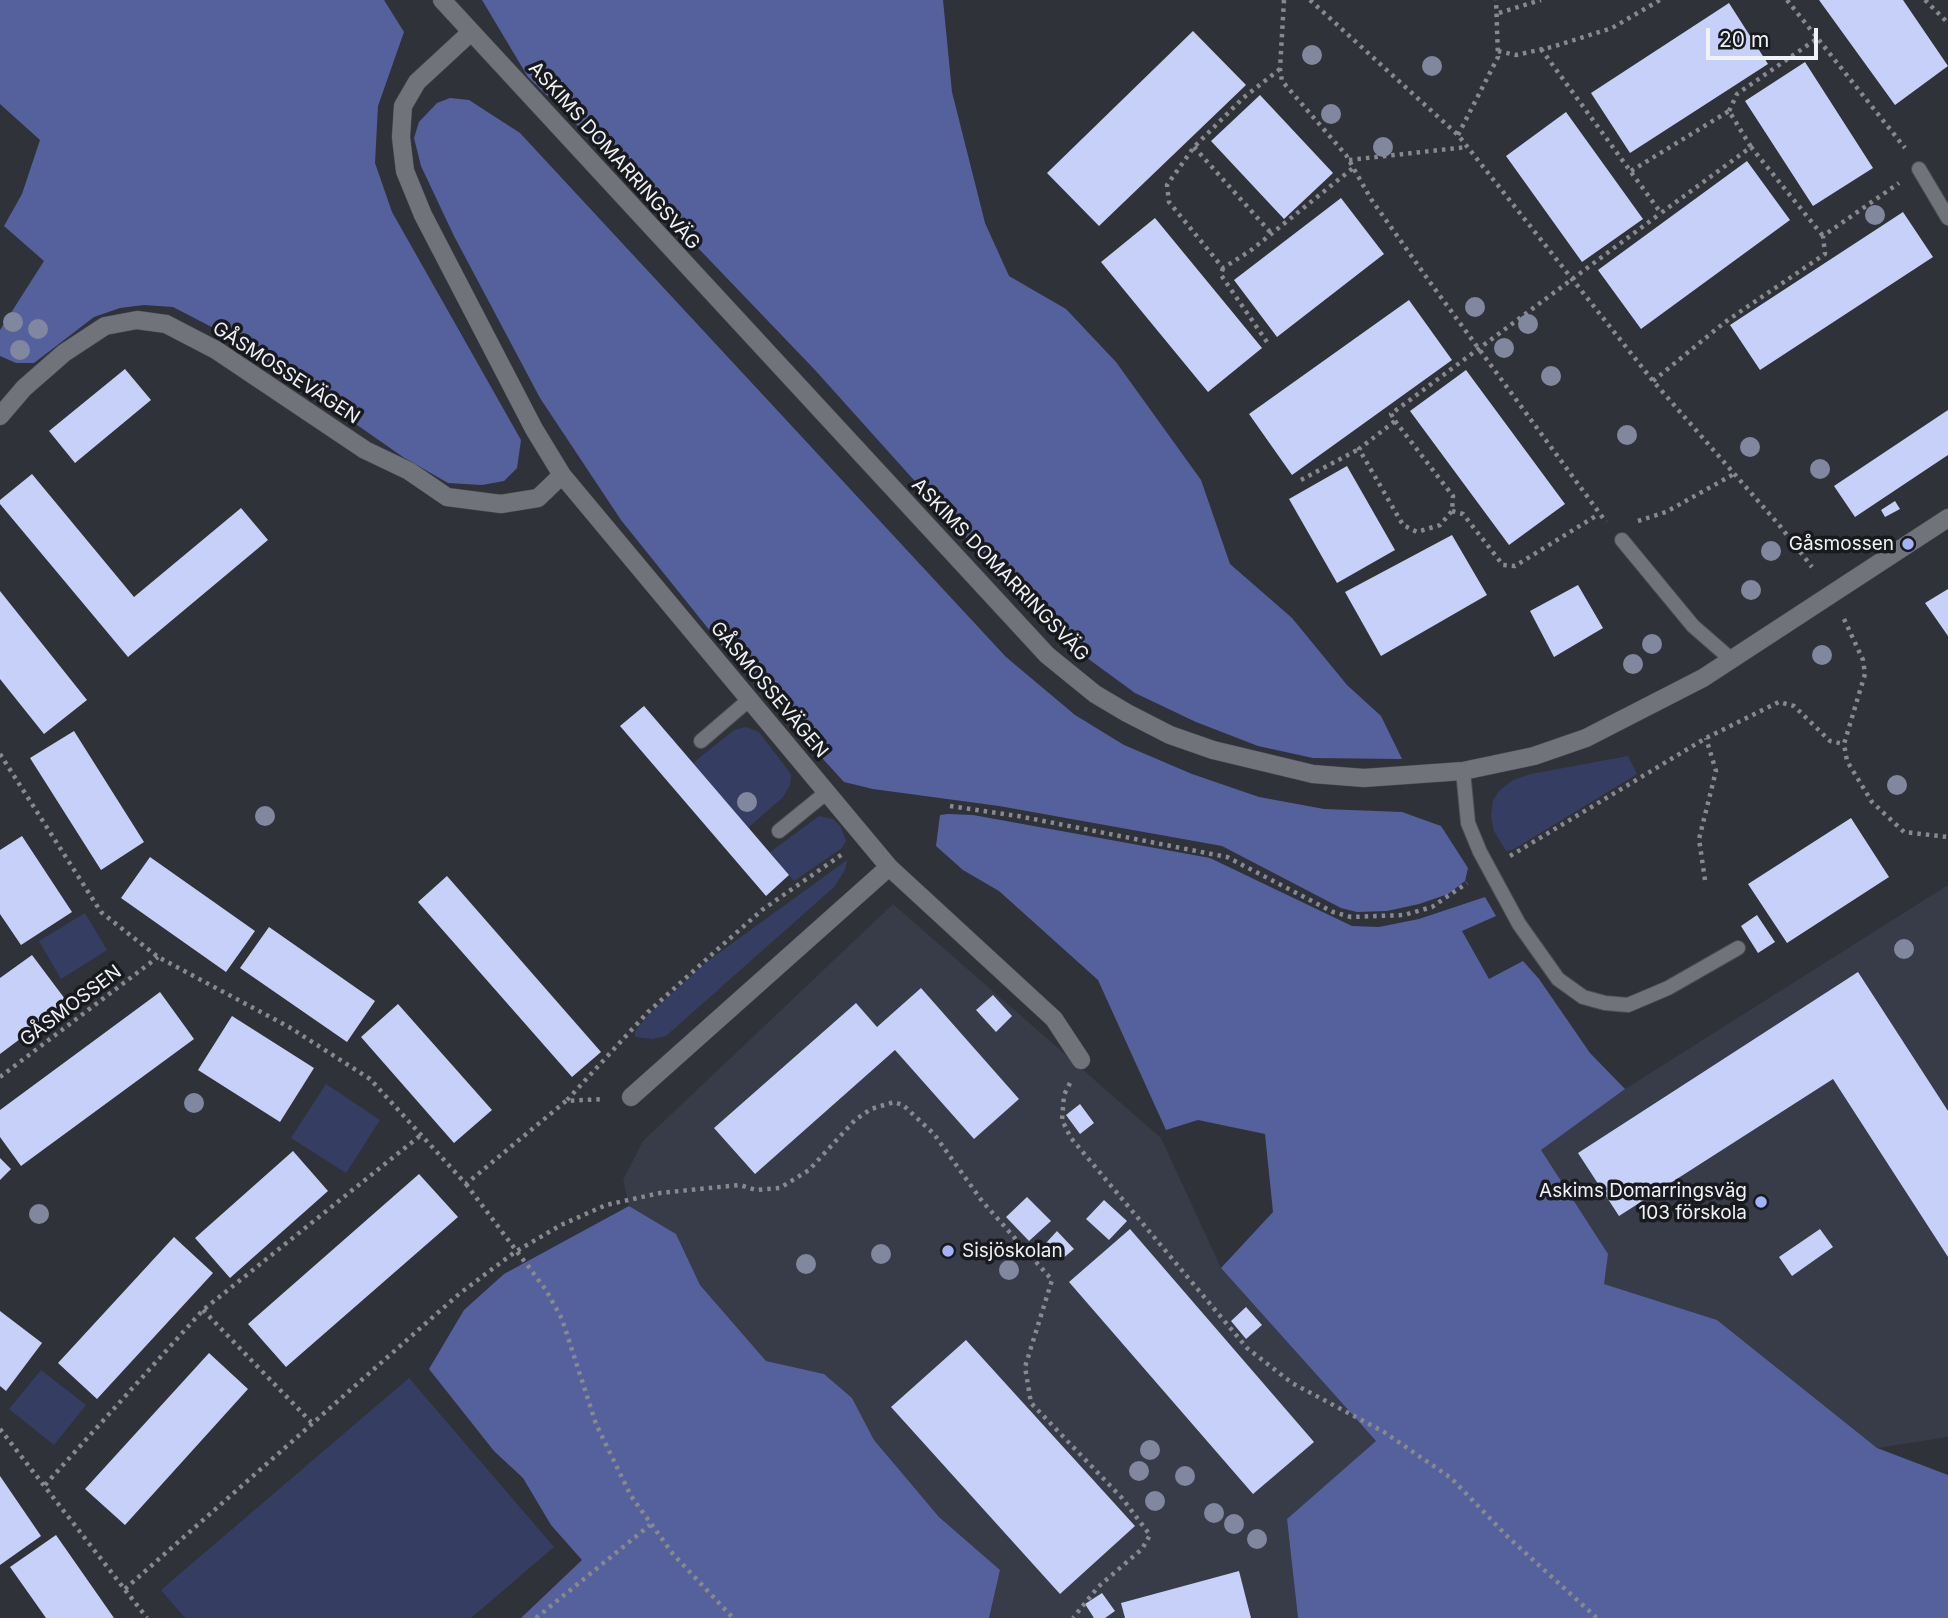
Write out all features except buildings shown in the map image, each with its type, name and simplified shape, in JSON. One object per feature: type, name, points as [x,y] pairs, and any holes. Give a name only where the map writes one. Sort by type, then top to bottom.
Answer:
[{"type":"street","name":"ASKIMS DOMARRINGSVÄG","points":[[442,0],[470,33],[631,201],[681,262],[1047,655],[1095,694],[1170,735],[1261,764],[1313,774],[1364,778],[1463,771],[1534,756],[1586,738],[1639,714],[1732,660],[1828,594],[1948,518]]},
{"type":"street","name":"GÅSMOSSEVÄGEN","points":[[470,33],[417,82],[403,106],[401,137],[405,171],[423,215],[534,429],[562,475],[889,867],[1054,1019],[1080,1060]]},
{"type":"street","name":"GÅSMOSSEVÄGEN","points":[[0,416],[24,388],[64,353],[105,326],[137,320],[166,324],[216,350],[365,450],[410,471],[447,497],[501,504],[538,498],[562,475]]},
{"type":"street","points":[[631,1097],[889,867]]},
{"type":"lane","points":[[1919,169],[1948,218]]},
{"type":"lane","points":[[1622,540],[1693,626],[1732,660]]},
{"type":"lane","points":[[701,741],[750,699]]},
{"type":"lane","points":[[1463,771],[1468,823],[1518,924],[1558,979],[1583,996],[1605,1003],[1628,1004],[1668,988],[1738,948]]},
{"type":"lane","points":[[779,831],[827,792]]},
{"type":"path","points":[[1284,0],[1280,69],[1282,82],[1349,160],[1379,209],[1599,514],[1622,540]]},
{"type":"path","points":[[1310,0],[1468,146],[1653,381],[1812,568]]},
{"type":"path","points":[[1458,135],[1492,73],[1498,51],[1499,13],[1496,0]]},
{"type":"path","points":[[1499,13],[1541,0]]},
{"type":"path","points":[[1498,51],[1516,55],[1612,28],[1660,0]]},
{"type":"path","points":[[1787,0],[1894,132],[1919,169],[1823,236]]},
{"type":"path","points":[[1925,0],[1948,23]]},
{"type":"path","points":[[1631,171],[1729,111],[1737,94],[1818,38]]},
{"type":"path","points":[[1541,49],[1661,213]]},
{"type":"path","points":[[1223,268],[1169,202],[1167,185],[1194,147],[1243,98],[1280,69]]},
{"type":"path","points":[[1653,381],[1725,322],[1825,254],[1823,236],[1751,147],[1729,111]]},
{"type":"path","points":[[1349,160],[1468,146]]},
{"type":"path","points":[[1194,147],[1271,233]]},
{"type":"path","points":[[1359,449],[1403,525],[1417,532],[1440,525],[1452,510],[1453,496],[1391,414],[1751,147]]},
{"type":"path","points":[[1267,342],[1221,275],[1223,268],[1353,167]]},
{"type":"path","points":[[1301,480],[1359,449],[1395,421]]},
{"type":"path","points":[[1628,522],[1666,512],[1734,474]]},
{"type":"path","points":[[1452,510],[1463,514],[1503,565],[1515,566],[1599,514]]},
{"type":"path","points":[[1605,521],[1616,522]]},
{"type":"path","points":[[1843,615],[1863,660],[1865,674],[1844,744],[1847,761],[1889,821],[1904,832],[1948,837]]},
{"type":"path","points":[[950,806],[1018,816],[1227,857],[1333,912],[1351,917],[1404,915],[1432,907],[1489,868],[1706,738],[1779,702],[1794,706],[1830,741],[1844,744]]},
{"type":"path","points":[[1705,880],[1699,839],[1716,771],[1706,738]]},
{"type":"path","points":[[0,754],[101,912],[158,957],[289,1027],[370,1079],[466,1184],[546,1290],[562,1319],[596,1424],[615,1467],[649,1525],[733,1618]]},
{"type":"path","points":[[466,1184],[566,1101],[648,1012],[762,910],[865,839]]},
{"type":"path","name":"GÅSMOSSEN","points":[[0,1077],[158,957]]},
{"type":"path","points":[[1080,1060],[1064,1095],[1062,1120],[1071,1138],[1247,1348],[1292,1383],[1384,1432],[1451,1478],[1509,1538],[1597,1618]]},
{"type":"path","points":[[566,1101],[631,1097]]},
{"type":"path","points":[[124,1589],[458,1294],[515,1252],[561,1225],[606,1205],[660,1193],[709,1188],[740,1185],[756,1190],[780,1188],[808,1170],[855,1120],[871,1109],[894,1102],[902,1105],[934,1134],[982,1201],[1052,1280],[1026,1367],[1031,1403],[1122,1498],[1150,1535],[1142,1549],[1098,1587],[1073,1618]]},
{"type":"path","points":[[45,1485],[203,1310],[421,1135]]},
{"type":"path","points":[[203,1310],[311,1422]]},
{"type":"path","points":[[0,1429],[147,1618]]},
{"type":"path","points":[[540,1617],[649,1525]]},
{"type":"shaded area","points":[[0,0],[384,0],[404,32],[378,106],[375,163],[392,212],[521,440],[517,468],[504,481],[482,485],[448,483],[403,457],[231,337],[173,307],[144,305],[120,308],[94,317],[34,363],[16,363],[0,356],[0,330],[44,261],[4,226],[22,194],[40,140],[0,104]]},
{"type":"shaded area","points":[[482,0],[943,0],[952,92],[985,223],[1009,276],[1066,309],[1116,362],[1201,480],[1230,564],[1292,618],[1347,685],[1381,716],[1402,759],[1313,758],[1258,746],[1196,722],[1135,693],[1064,641],[1019,597],[815,370],[629,176],[528,77]]},
{"type":"shaded area","points":[[450,98],[469,100],[520,133],[1006,657],[1075,715],[1124,745],[1192,774],[1259,797],[1324,809],[1402,812],[1441,826],[1468,868],[1465,881],[1448,894],[1419,904],[1387,911],[1357,912],[1341,908],[1222,846],[999,806],[873,789],[844,782],[739,667],[621,520],[540,398],[454,236],[421,166],[414,138],[419,122],[437,103]]},
{"type":"shaded area","points":[[746,727],[759,732],[791,774],[790,785],[783,797],[748,828],[693,763],[734,730]]},
{"type":"shaded area","points":[[1628,756],[1637,774],[1514,849],[1506,851],[1494,831],[1491,816],[1493,800],[1500,790],[1513,780],[1531,774]]},
{"type":"shaded area","points":[[940,815],[973,815],[1210,858],[1352,926],[1379,927],[1419,919],[1485,897],[1496,916],[1462,931],[1489,979],[1523,961],[1539,979],[1590,1053],[1625,1089],[1541,1150],[1608,1254],[1604,1284],[1717,1320],[1877,1448],[1948,1475],[1948,1618],[1298,1618],[1287,1519],[1376,1441],[1221,1268],[1273,1212],[1265,1134],[1198,1120],[1166,1130],[1098,980],[999,891],[963,870],[936,846]]},
{"type":"shaded area","points":[[819,816],[833,819],[840,826],[846,841],[842,848],[794,881],[770,852]]},
{"type":"shaded area","points":[[847,860],[845,870],[834,887],[666,1036],[652,1039],[635,1037],[635,1031],[650,1013],[708,961]]},
{"type":"shaded area","name":"Askims Domarringsväg 103 förskola","points":[[1948,885],[1948,1437],[1877,1448],[1717,1320],[1604,1284],[1540,1149],[1625,1089]]},
{"type":"shaded area","name":"Sisjöskolan","points":[[893,904],[1161,1138],[1221,1268],[1376,1441],[1287,1519],[1298,1618],[989,1618],[1000,1570],[939,1517],[874,1440],[852,1398],[824,1374],[766,1361],[700,1285],[676,1234],[629,1206],[623,1180],[643,1141]]},
{"type":"shaded area","points":[[85,913],[107,950],[61,979],[39,941]]},
{"type":"shaded area","points":[[326,1084],[380,1120],[346,1173],[291,1138]]},
{"type":"shaded area","points":[[629,1206],[676,1234],[700,1285],[766,1361],[824,1374],[852,1398],[874,1440],[939,1517],[1000,1570],[989,1618],[521,1618],[582,1560],[551,1525],[523,1478],[494,1451],[429,1369],[464,1310],[504,1274]]},
{"type":"shaded area","points":[[41,1370],[86,1405],[54,1445],[9,1409]]},
{"type":"shaded area","points":[[409,1378],[554,1547],[471,1618],[185,1618],[161,1590]]},
{"type":"place","name":"Gåsmossen","points":[[1908,544]]},
{"type":"place","name":"Askims Domarringsväg 103 förskola","points":[[1761,1202]]},
{"type":"place","name":"Sisjöskolan","points":[[948,1251]]}]
